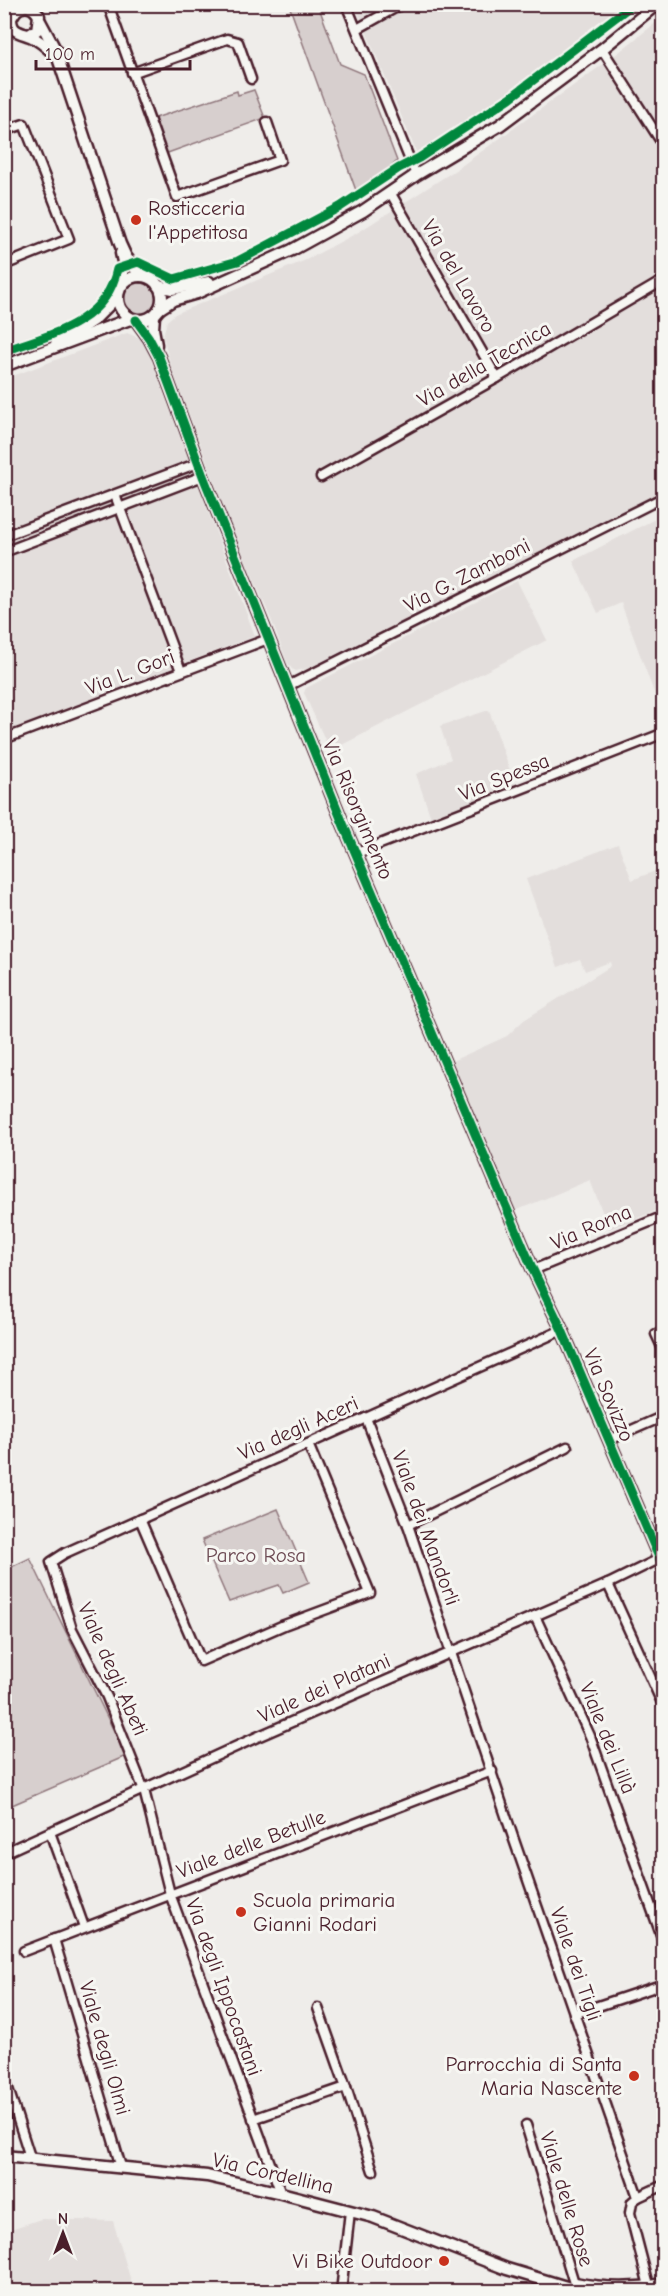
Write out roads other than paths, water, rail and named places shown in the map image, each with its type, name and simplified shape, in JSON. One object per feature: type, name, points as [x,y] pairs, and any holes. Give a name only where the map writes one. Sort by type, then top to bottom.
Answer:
[{"type":"street","points":[[108,4],[177,197],[280,159],[267,122]]},
{"type":"street","points":[[346,4],[416,175]]},
{"type":"street","points":[[357,29],[402,4]]},
{"type":"street","points":[[4,366],[133,320],[146,320],[173,300],[197,293],[329,231],[500,125],[602,49],[657,4]]},
{"type":"street","points":[[56,57],[40,42],[28,35],[9,29],[19,10],[37,12],[51,40],[120,244],[126,257],[141,276]]},
{"type":"street","points":[[28,35],[37,30],[40,21]]},
{"type":"street","points":[[132,73],[227,39],[235,39],[251,79]]},
{"type":"street","points":[[602,49],[663,146]]},
{"type":"street","points":[[4,130],[24,123],[69,239],[4,265]]},
{"type":"street","name":"Via del Lavoro","points":[[390,192],[497,378]]},
{"type":"street","points":[[46,350],[95,319],[117,297],[121,285],[123,262],[120,244]]},
{"type":"street","points":[[158,286],[172,289],[235,274]]},
{"type":"street","points":[[121,285],[132,277],[141,276],[148,277],[158,286],[162,297],[153,329],[159,357]]},
{"type":"street","name":"Via della Tecnica","points":[[321,477],[497,378],[663,280]]},
{"type":"street","points":[[117,297],[120,310],[133,320],[149,338],[159,357]]},
{"type":"street","name":"Via Risorgimento","points":[[159,357],[203,476],[268,639],[533,1270]]},
{"type":"street","points":[[4,537],[198,463]]},
{"type":"street","points":[[4,552],[203,476]]},
{"type":"street","points":[[115,495],[181,671]]},
{"type":"street","name":"Via G. Zamboni","points":[[288,686],[663,497]]},
{"type":"street","name":"Via L. Gori","points":[[4,739],[268,639]]},
{"type":"street","name":"Via Spessa","points":[[357,853],[663,733]]},
{"type":"street","name":"Via Roma","points":[[533,1270],[663,1216]]},
{"type":"street","name":"Via Sovizzo","points":[[533,1270],[562,1330],[661,1564]]},
{"type":"street","name":"Via degli Aceri","points":[[51,1562],[65,1552],[562,1330]]},
{"type":"street","points":[[663,1331],[656,1334],[663,1351]]},
{"type":"street","points":[[609,1440],[663,1416]]},
{"type":"street","name":"Viale dei Mandorli","points":[[366,1418],[408,1525],[451,1651]]},
{"type":"street","points":[[140,1519],[201,1661],[284,1625],[370,1593],[308,1444]]},
{"type":"street","points":[[408,1525],[567,1447]]},
{"type":"street","name":"Viale degli Abeti","points":[[51,1562],[72,1629],[107,1697],[144,1790]]},
{"type":"street","name":"Viale dei Platani","points":[[4,1853],[451,1651],[608,1584],[661,1564]]},
{"type":"street","points":[[608,1584],[663,1707]]},
{"type":"street","name":"Viale dei Lillà","points":[[536,1616],[590,1736],[663,1943]]},
{"type":"street","name":"Viale dei Tigli","points":[[451,1651],[638,2197]]},
{"type":"street","name":"Viale delle Betulle","points":[[24,1951],[492,1771]]},
{"type":"street","name":"Via degli Ippocastani","points":[[144,1790],[170,1894],[281,2193]]},
{"type":"street","points":[[50,1832],[84,1927]]},
{"type":"street","name":"Viale degli Olmi","points":[[54,1939],[121,2167]]},
{"type":"street","points":[[574,2014],[663,1984]]},
{"type":"street","points":[[318,2008],[373,2171]]},
{"type":"street","points":[[4,2076],[30,2157]]},
{"type":"street","points":[[253,2119],[346,2087]]},
{"type":"street","name":"Viale delle Rose","points":[[526,2125],[574,2283]]},
{"type":"street","name":"Via Cordellina","points":[[4,2156],[207,2176],[281,2193],[373,2217],[523,2273],[583,2292]]},
{"type":"street","points":[[649,2286],[630,2213],[632,2202],[638,2197],[663,2186]]},
{"type":"street","points":[[340,2292],[350,2211]]},
{"type":"street","name":"Via Cordellina","points":[[523,2273],[601,2288],[663,2284]]},
{"type":"place","name":"Rosticceria l'Appetitosa","points":[[136,220]]},
{"type":"place","name":"Scuola primaria Gianni Rodari","points":[[241,1912]]},
{"type":"place","name":"Parrocchia di Santa Maria Nascente","points":[[634,2076]]},
{"type":"place","name":"Vi Bike Outdoor","points":[[444,2261]]},
{"type":"park label","name":"Parco Rosa","points":[[256,1555]]}]
